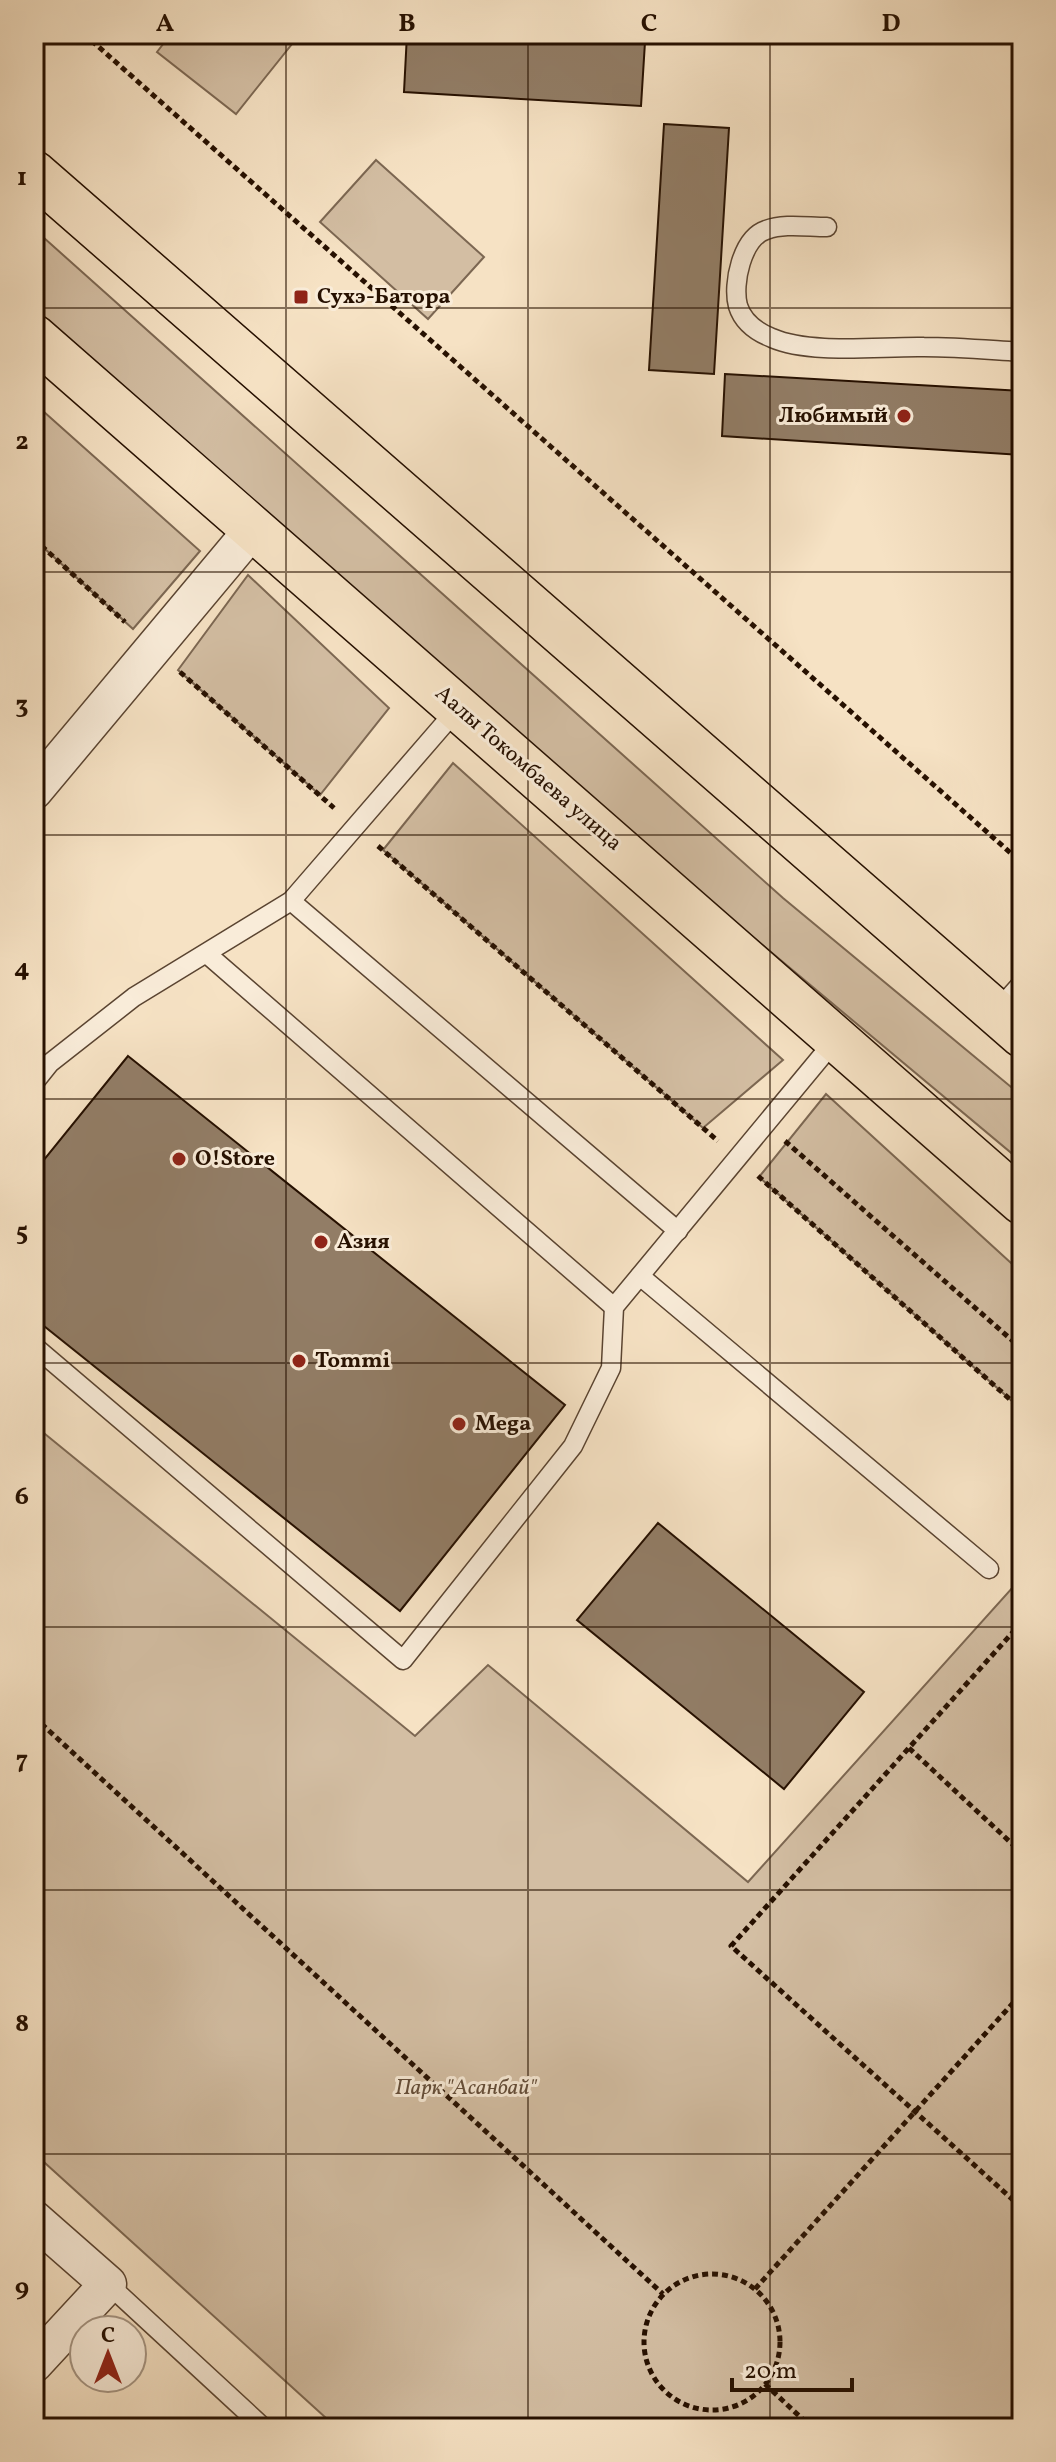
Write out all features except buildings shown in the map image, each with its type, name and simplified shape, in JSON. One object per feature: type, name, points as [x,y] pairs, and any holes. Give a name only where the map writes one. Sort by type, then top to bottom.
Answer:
[{"type":"main road","points":[[34,173],[1013,1010]]},
{"type":"main road","name":"Аалы Токомбаева улица","points":[[34,337],[1022,1202]]},
{"type":"street","points":[[34,791],[253,529]]},
{"type":"street","points":[[34,2219],[108,2284],[34,2364]]},
{"type":"lane","points":[[827,227],[773,228],[764,230],[750,243],[736,287],[737,305],[744,319],[756,331],[775,340],[806,347],[927,347],[1022,352]]},
{"type":"lane","points":[[34,1083],[50,1063],[134,997],[291,901],[458,708]]},
{"type":"lane","points":[[291,901],[678,1231]]},
{"type":"lane","points":[[207,954],[614,1307]]},
{"type":"lane","points":[[34,1346],[403,1660],[573,1446],[611,1368],[614,1307],[836,1039]]},
{"type":"lane","points":[[640,1276],[989,1569]]},
{"type":"lane","points":[[108,2284],[264,2428]]},
{"type":"path","points":[[84,34],[1022,863]]},
{"type":"path","points":[[34,539],[153,648],[1022,1410]]},
{"type":"path","points":[[766,1124],[1022,1349]]},
{"type":"path","points":[[1022,1622],[731,1946],[1022,2208]]},
{"type":"path","points":[[34,1717],[663,2294]]},
{"type":"path","points":[[909,1748],[1022,1853]]},
{"type":"path","points":[[755,2289],[1022,1993]]},
{"type":"path","points":[[708,2274],[733,2277],[755,2289],[769,2305],[778,2324],[780,2346],[776,2366],[765,2384],[750,2398],[732,2407],[712,2410],[692,2407],[674,2399],[659,2386],[649,2368],[644,2349],[644,2329],[663,2294],[683,2280],[708,2274]]},
{"type":"path","points":[[765,2384],[812,2428]]},
{"type":"green space","points":[[171,34],[300,34],[236,114],[157,52]]},
{"type":"green space","points":[[376,160],[484,257],[428,319],[320,222]]},
{"type":"green space","points":[[34,229],[783,898],[1022,1096],[1022,1162],[546,764],[34,308]]},
{"type":"green space","points":[[34,403],[200,551],[133,629],[34,539]]},
{"type":"green space","points":[[248,575],[389,708],[320,795],[178,670]]},
{"type":"green space","points":[[453,763],[783,1060],[703,1128],[383,850]]},
{"type":"green space","points":[[826,1094],[1022,1273],[1022,1410],[759,1177]]},
{"type":"green space","name":"Парк \"Асанбай\"","points":[[34,1425],[415,1736],[488,1665],[748,1882],[1022,1577],[1022,2428],[337,2428],[34,2153]]},
{"type":"place","name":"Сухэ-Батора","points":[[301,297]]},
{"type":"place","name":"Любимый","points":[[904,416]]},
{"type":"place","name":"O!Store","points":[[179,1159]]},
{"type":"place","name":"Азия","points":[[321,1242]]},
{"type":"place","name":"Tommi","points":[[299,1361]]},
{"type":"place","name":"Mega","points":[[459,1424]]}]
